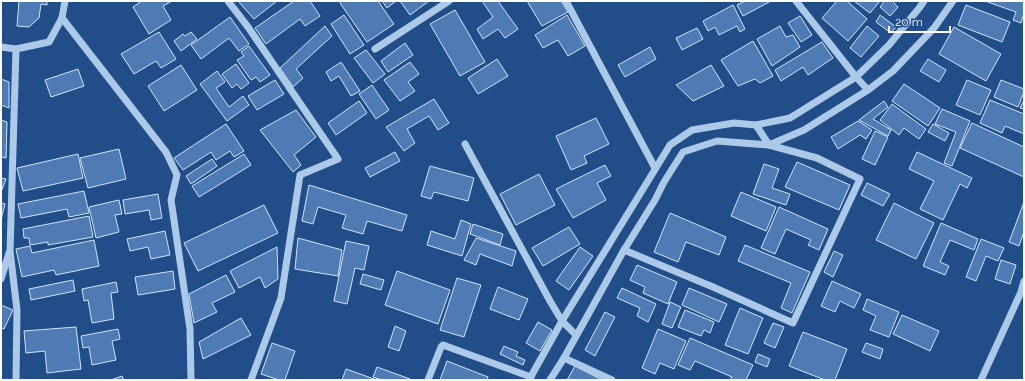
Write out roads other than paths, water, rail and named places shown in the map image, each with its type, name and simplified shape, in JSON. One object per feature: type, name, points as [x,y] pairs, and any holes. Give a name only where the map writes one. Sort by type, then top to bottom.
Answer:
[{"type":"street","points":[[1,47],[16,49],[49,42],[62,18],[65,1]]},
{"type":"street","points":[[228,1],[248,27],[338,159],[300,175],[281,298],[251,380]]},
{"type":"street","points":[[375,49],[449,1]]},
{"type":"street","points":[[566,1],[655,168]]},
{"type":"street","points":[[796,1],[868,90]]},
{"type":"street","points":[[428,380],[441,347],[444,344],[530,378],[562,321],[670,145],[692,130],[734,123],[756,125],[790,118],[856,77],[888,45],[924,1]]},
{"type":"street","points":[[769,145],[804,130],[868,90],[893,71],[934,28],[953,1]]},
{"type":"street","points":[[62,18],[166,152],[177,175],[171,200],[190,329],[191,380]]},
{"type":"street","points":[[16,49],[10,251],[18,310],[16,380]]},
{"type":"street","points":[[756,125],[769,145]]},
{"type":"street","points":[[550,380],[564,358],[624,250],[683,152],[717,141],[769,145],[817,158],[860,180],[794,323],[624,250]]},
{"type":"street","points":[[465,144],[550,301],[562,321],[576,335]]},
{"type":"street","points":[[1,279],[10,251]]},
{"type":"street","points":[[981,380],[1021,292],[1024,281]]},
{"type":"street","points":[[564,358],[612,380]]}]
